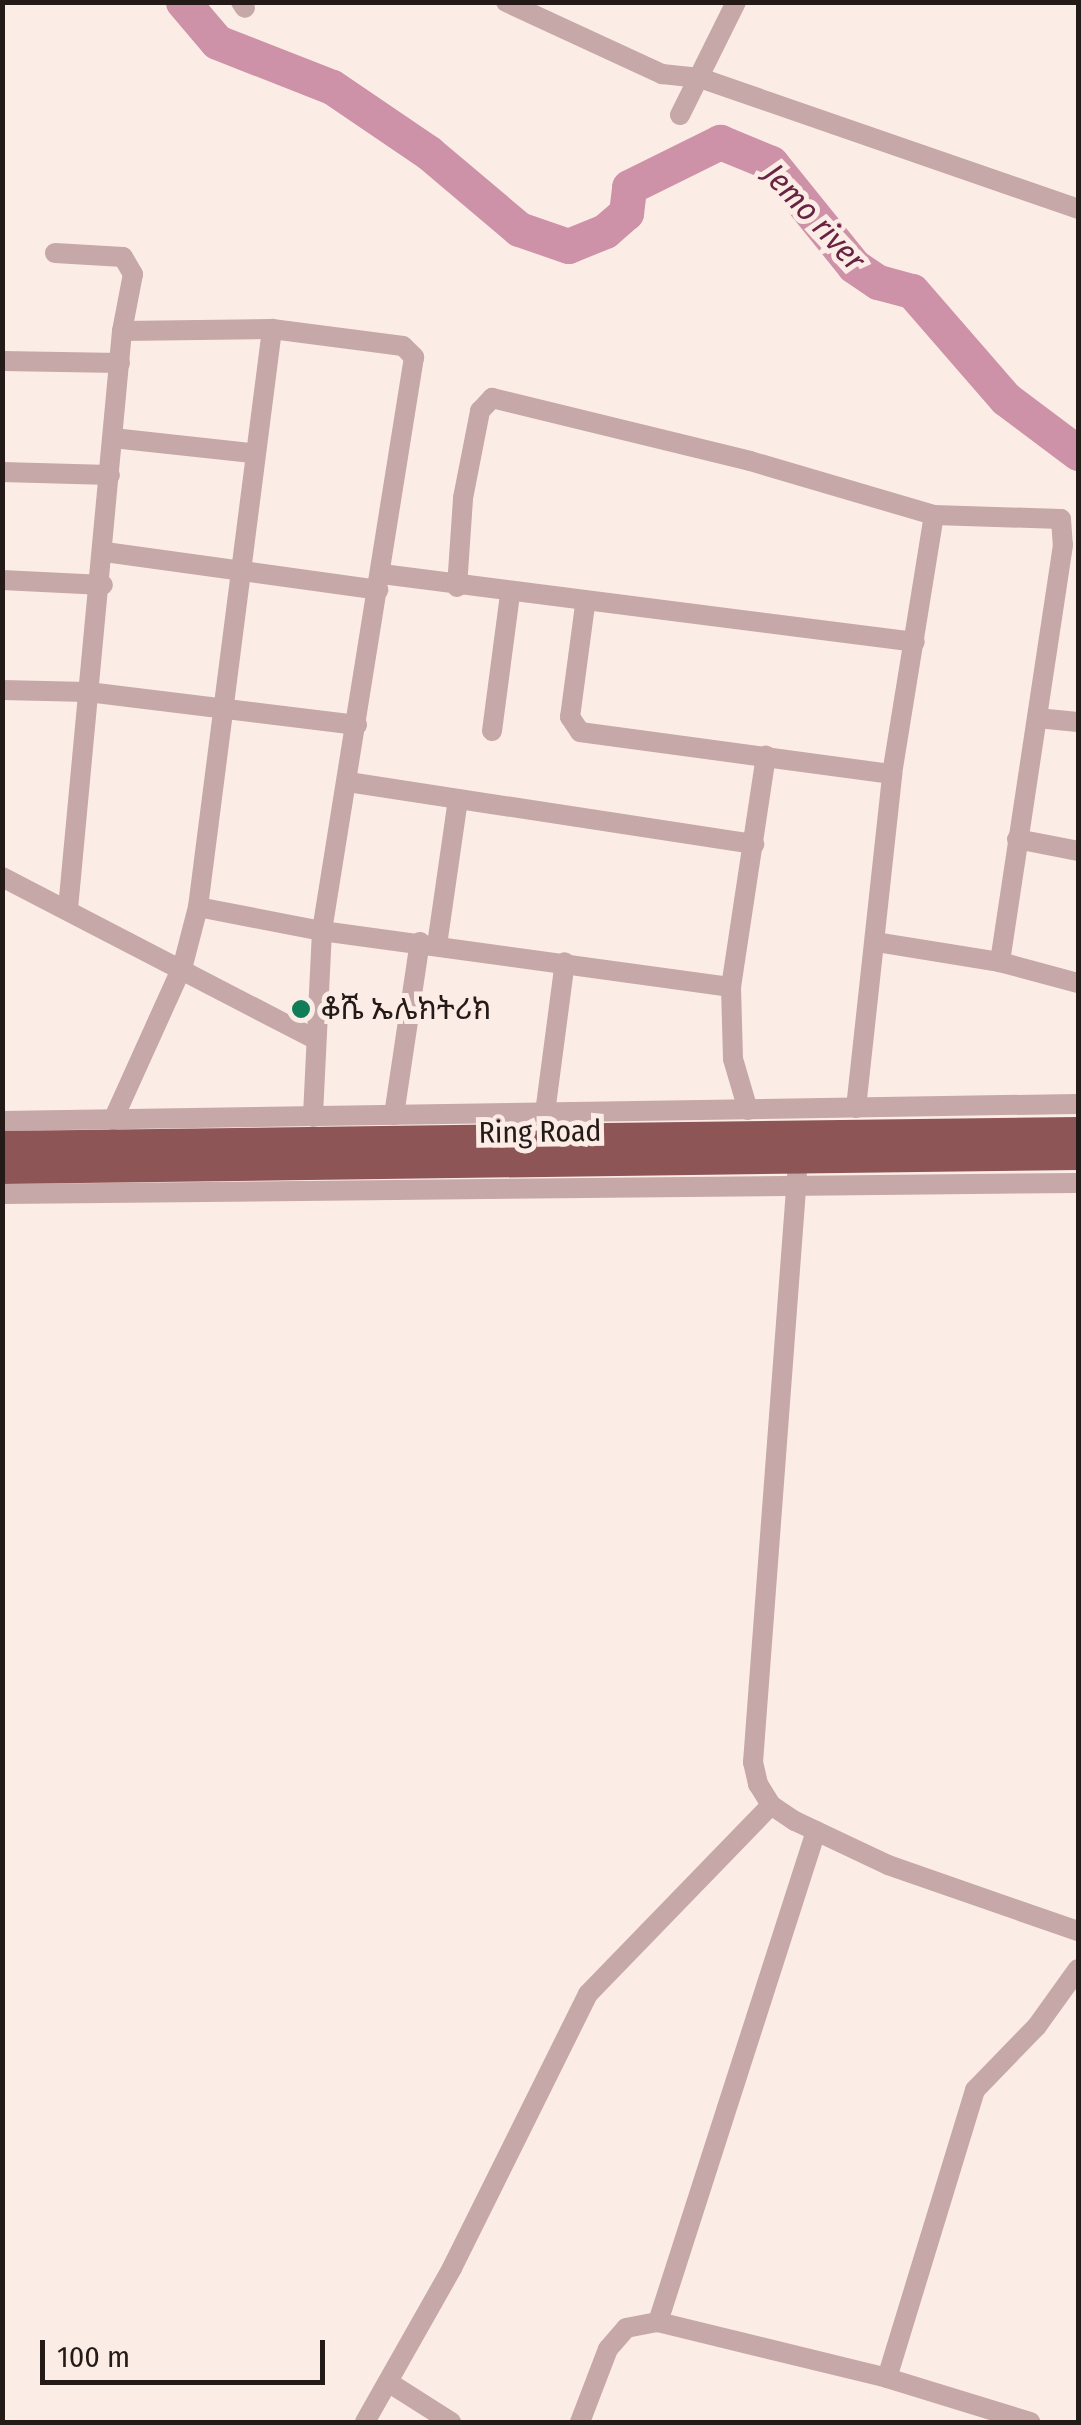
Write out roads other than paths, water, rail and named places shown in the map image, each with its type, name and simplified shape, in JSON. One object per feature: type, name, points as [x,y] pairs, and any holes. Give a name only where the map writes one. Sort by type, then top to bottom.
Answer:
[{"type":"highway","name":"Ring Road","points":[[2,1145],[1078,1131]]},
{"type":"highway","name":"Ring Road","points":[[2,1170],[796,1174],[1078,1156]]},
{"type":"street","points":[[506,2],[662,74],[700,78],[1078,208]]},
{"type":"street","points":[[680,115],[736,2]]},
{"type":"street","points":[[55,253],[130,260],[133,274],[122,331],[103,585],[88,692],[68,909]]},
{"type":"street","points":[[122,331],[272,328],[403,346],[414,357],[322,931],[312,1116]]},
{"type":"street","points":[[113,1120],[182,965],[198,907],[243,570],[252,454],[272,328]]},
{"type":"street","points":[[2,361],[120,364]]},
{"type":"street","points":[[457,587],[463,498],[480,411],[492,398],[750,461],[934,515],[1061,519],[1000,962]]},
{"type":"street","points":[[113,438],[252,454]]},
{"type":"street","points":[[2,472],[110,475]]},
{"type":"street","points":[[856,1108],[892,774],[934,515]]},
{"type":"street","points":[[105,552],[243,570],[457,587],[915,642]]},
{"type":"street","points":[[2,580],[103,585]]},
{"type":"street","points":[[492,732],[510,594]]},
{"type":"street","points":[[585,605],[570,717],[580,732],[892,774]]},
{"type":"street","points":[[2,690],[88,692],[356,725]]},
{"type":"street","points":[[1036,718],[1078,722]]},
{"type":"street","points":[[748,1110],[732,1058],[730,988],[766,756]]},
{"type":"street","points":[[348,782],[754,844]]},
{"type":"street","points":[[394,1115],[458,800]]},
{"type":"street","points":[[1017,840],[1078,851]]},
{"type":"street","points":[[2,877],[182,965],[314,1038]]},
{"type":"street","points":[[198,907],[322,931],[730,988]]},
{"type":"street","points":[[876,942],[1000,962],[1078,983]]},
{"type":"street","points":[[545,1113],[565,962]]},
{"type":"street","points":[[2,1121],[1078,1104]]},
{"type":"street","points":[[796,1174],[754,1762],[771,1805],[816,1831],[888,1864],[1078,1930]]},
{"type":"street","points":[[2,1194],[796,1174],[1078,1183]]},
{"type":"street","points":[[365,2422],[452,2268],[588,1994],[771,1805]]},
{"type":"street","points":[[658,2322],[816,1831]]},
{"type":"street","points":[[887,2378],[975,2090],[1037,2026],[1078,1969]]},
{"type":"street","points":[[580,2422],[619,2335],[658,2322],[887,2378],[1030,2422]]},
{"type":"street","points":[[388,2382],[451,2422]]},
{"type":"waterway","name":"Jemo river","points":[[183,2],[217,42],[332,87],[429,153],[519,229],[568,246],[605,231],[626,213],[629,187],[720,142],[771,163],[854,266],[878,282],[912,291],[1006,399],[1078,453]]},
{"type":"place","name":"ቆሼ ኤሌክትሪክ","points":[[301,1009]]}]
